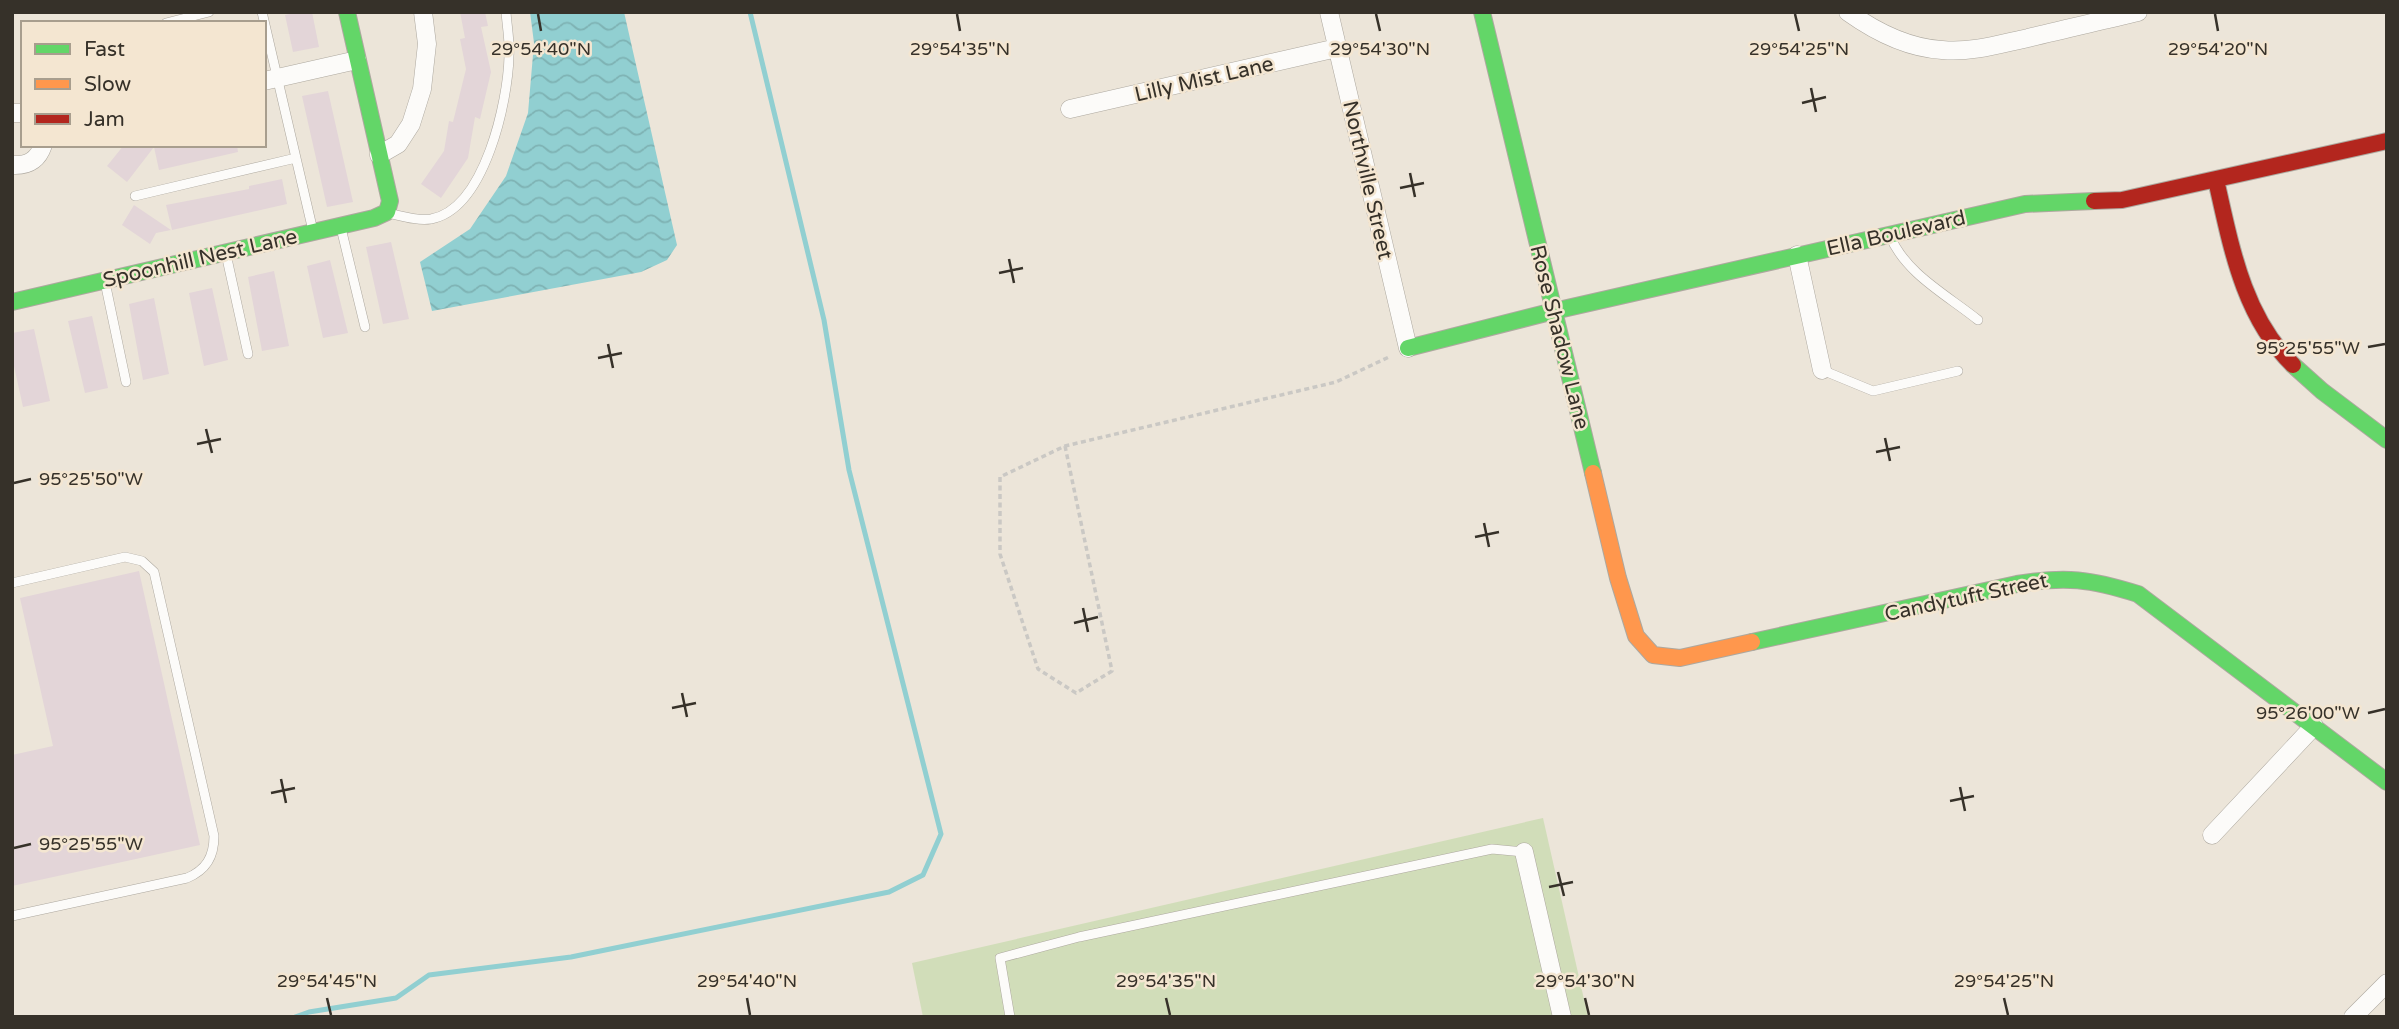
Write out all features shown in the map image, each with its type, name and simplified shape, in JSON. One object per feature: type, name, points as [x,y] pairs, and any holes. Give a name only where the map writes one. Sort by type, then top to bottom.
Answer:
[{"type":"street","points":[[347,12],[390,201],[387,212]]},
{"type":"street","points":[[379,155],[398,144],[411,124],[422,89],[427,44],[423,12]]},
{"type":"street","name":"Northville Street","points":[[1329,12],[1408,348]]},
{"type":"street","name":"Rose Shadow Lane","points":[[1482,12],[1628,615],[1636,636],[1653,655]]},
{"type":"street","points":[[1848,12],[1898,40],[1944,51],[1991,46],[2138,12]]},
{"type":"street","name":"Lilly Mist Lane","points":[[1070,109],[1337,48]]},
{"type":"street","points":[[271,80],[357,60]]},
{"type":"street","name":"Ella Boulevard","points":[[1408,348],[1554,311],[2025,204],[2122,201],[2387,141]]},
{"type":"street","points":[[12,165],[30,163],[37,158],[42,147]]},
{"type":"street","points":[[2217,180],[2231,245],[2245,289],[2255,314],[2268,335],[2287,359],[2387,440]]},
{"type":"street","name":"Spoonhill Nest Lane","points":[[12,302],[341,226],[387,212]]},
{"type":"street","points":[[1797,255],[1822,370]]},
{"type":"street","name":"Candytuft Street","points":[[1653,655],[1680,658],[2054,578],[2100,582],[2138,594],[2387,782]]},
{"type":"street","points":[[2212,835],[2314,726]]},
{"type":"street","points":[[1524,852],[1562,1017]]},
{"type":"street","points":[[2353,1017],[2387,983]]},
{"type":"lane","points":[[174,21],[209,12]]},
{"type":"lane","points":[[387,212],[412,219],[433,219],[450,211],[472,189],[500,122],[509,56],[506,12]]},
{"type":"lane","points":[[266,42],[271,80],[296,158],[313,232]]},
{"type":"lane","points":[[135,196],[296,158]]},
{"type":"lane","points":[[341,226],[365,327]]},
{"type":"lane","points":[[1889,234],[1895,248],[1909,267],[1978,320]]},
{"type":"lane","points":[[226,253],[248,355]]},
{"type":"lane","points":[[104,280],[127,382]]},
{"type":"lane","points":[[1822,370],[1873,391],[1958,371]]},
{"type":"lane","points":[[12,583],[125,557],[142,561],[154,572],[214,836],[214,846],[203,869],[187,878],[12,916]]},
{"type":"lane","points":[[1010,1017],[1000,958],[1079,937],[1492,849],[1524,852]]},
{"type":"path","points":[[1065,446],[1112,671],[1076,693],[1038,669],[1000,554],[1000,477],[1065,446],[1336,382],[1408,348]]},
{"type":"green space","points":[[1543,818],[1588,1017],[923,1017],[912,963]]},
{"type":"water","points":[[530,12],[624,12],[677,245],[667,260],[641,272],[432,311],[420,262],[470,229],[506,176],[528,113],[534,43]]},
{"type":"building","points":[[312,12],[319,47],[293,52],[285,15]]},
{"type":"building","points":[[460,12],[485,12],[488,26],[481,27],[491,72],[480,119],[475,117],[468,158],[441,198],[421,184],[444,151],[449,121],[453,122],[466,69],[460,39],[465,38]]},
{"type":"building","points":[[328,91],[353,202],[327,207],[302,96]]},
{"type":"building","points":[[122,147],[154,147],[127,182],[107,166]]},
{"type":"building","points":[[154,147],[237,147],[238,152],[159,170]]},
{"type":"building","points":[[282,179],[287,204],[172,230],[166,205],[249,189],[249,186]]},
{"type":"building","points":[[134,205],[171,230],[156,233],[150,244],[122,225]]},
{"type":"building","points":[[391,242],[409,319],[383,324],[366,247]]},
{"type":"building","points":[[330,260],[348,333],[323,338],[307,266]]},
{"type":"building","points":[[274,271],[289,346],[262,351],[248,277]]},
{"type":"building","points":[[212,288],[228,360],[204,366],[189,293]]},
{"type":"building","points":[[154,298],[169,374],[143,380],[129,304]]},
{"type":"building","points":[[92,316],[108,388],[85,393],[68,321]]},
{"type":"building","points":[[34,329],[50,401],[23,407],[12,357],[12,333]]},
{"type":"building","points":[[139,571],[200,845],[12,886],[12,755],[53,746],[20,598]]},
{"type":"waterway","points":[[295,1017],[309,1012],[396,998],[429,975],[571,957],[889,892],[923,875],[941,834],[849,470],[824,320],[750,12]]},
{"type":"traffic: fast","points":[[12,302],[374,218],[387,212],[390,201],[347,12]]},
{"type":"traffic: fast","points":[[1482,12],[1593,473]]},
{"type":"traffic: fast","points":[[1408,348],[1554,311],[2025,204],[2094,201]]},
{"type":"traffic: fast","points":[[2293,365],[2322,391],[2387,440]]},
{"type":"traffic: fast","points":[[1752,642],[2017,584],[2078,580],[2106,585],[2138,594],[2387,782]]},
{"type":"traffic: slow","points":[[1593,473],[1618,578],[1636,636],[1653,655],[1680,658],[1752,642]]},
{"type":"traffic: jam","points":[[2094,201],[2122,200],[2387,141]]},
{"type":"traffic: jam","points":[[2216,180],[2241,279],[2262,325],[2293,365]]}]
